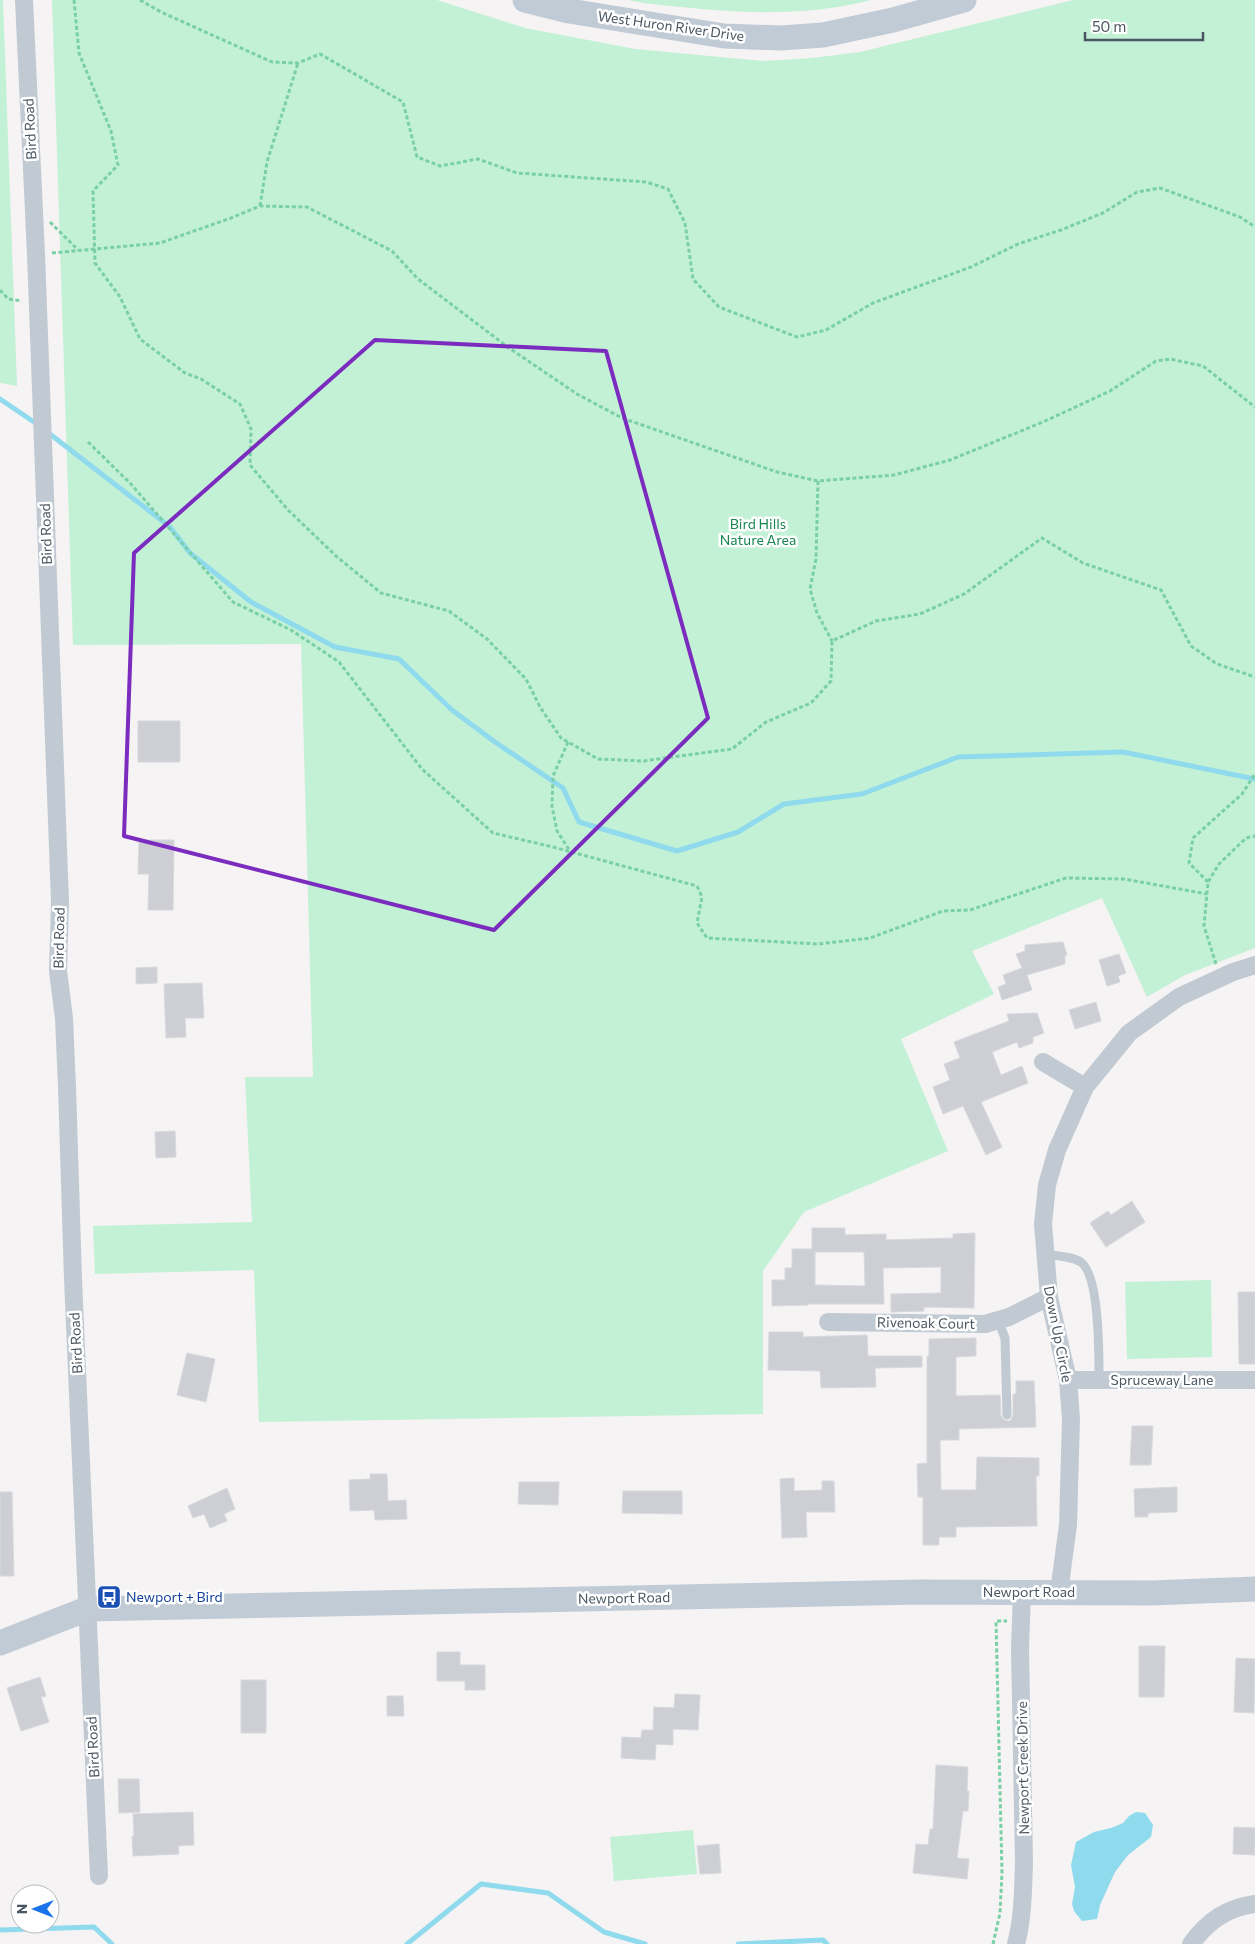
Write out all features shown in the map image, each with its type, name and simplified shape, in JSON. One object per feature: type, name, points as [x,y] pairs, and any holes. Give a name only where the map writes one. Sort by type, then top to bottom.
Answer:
[{"type":"street","name":"Bird Road","points":[[24,0],[38,304],[60,902],[58,971],[64,1018],[68,1087],[73,1279],[99,1876]]},
{"type":"street","name":"West Huron River Drive","points":[[525,0],[569,11],[724,36],[781,38],[832,33],[893,20],[964,0]]},
{"type":"street","name":"Down Up Circle","points":[[1059,1592],[1068,1525],[1072,1419],[1068,1380],[1049,1297],[1043,1224],[1047,1185],[1057,1150],[1085,1087],[1129,1033],[1179,997],[1220,978],[1255,965]]},
{"type":"street","points":[[1043,1062],[1085,1087]]},
{"type":"street","name":"Rivenoak Court","points":[[828,1322],[985,1324],[1049,1297]]},
{"type":"street","name":"Spruceway Lane","points":[[1068,1380],[1255,1380]]},
{"type":"street","name":"Newport Road","points":[[0,1643],[87,1609],[920,1592],[1152,1593],[1255,1590]]},
{"type":"street","name":"Newport Creek Drive","points":[[1016,1944],[1020,1931],[1024,1863],[1023,1707],[1020,1648],[1022,1592]]},
{"type":"street","points":[[1191,1944],[1201,1930],[1231,1909],[1255,1904]]},
{"type":"lane","points":[[1045,1254],[1080,1261],[1087,1268],[1095,1299],[1100,1345],[1099,1380]]},
{"type":"lane","points":[[998,1320],[1005,1338],[1007,1415]]},
{"type":"path","points":[[74,0],[78,53],[111,131],[118,165],[93,191],[93,250],[95,262],[120,297],[140,339],[185,372],[201,379],[240,404],[250,429],[250,465],[288,510],[336,556],[381,593],[449,611],[487,640],[526,679],[540,707],[561,738],[598,759],[643,761],[732,749],[766,722],[810,703],[831,681],[832,641],[817,613],[810,589],[816,559],[818,481]]},
{"type":"path","points":[[140,0],[161,12],[272,62],[298,63],[320,54],[403,102],[417,157],[440,166],[478,159],[517,173],[646,182],[668,189],[685,223],[693,279],[719,307],[797,337],[826,330],[873,303],[971,267],[1018,244],[1104,213],[1137,192],[1160,188],[1240,217],[1255,227]]},
{"type":"path","points":[[260,206],[267,162],[298,63]]},
{"type":"path","points":[[36,254],[160,243],[260,206],[307,207],[392,251],[418,279],[509,348],[577,394],[622,418],[777,472],[818,481],[894,475],[950,460],[1043,422],[1110,391],[1156,361],[1170,358],[1203,366],[1255,407]]},
{"type":"path","points":[[34,216],[47,218],[78,250]]},
{"type":"path","points":[[0,290],[8,299],[38,304]]},
{"type":"path","points":[[88,442],[130,482],[233,602],[291,630],[339,662],[422,769],[493,833],[698,886],[702,897],[698,923],[707,938],[818,944],[870,938],[943,911],[970,910],[1066,878],[1124,879],[1207,894]]},
{"type":"path","points":[[832,641],[876,621],[920,614],[964,594],[1042,538],[1083,562],[1161,590],[1191,646],[1217,664],[1255,677]]},
{"type":"path","points":[[568,742],[554,776],[552,806],[557,831],[570,852]]},
{"type":"path","points":[[1208,882],[1189,863],[1193,838],[1242,794],[1255,774]]},
{"type":"path","points":[[1220,978],[1204,926],[1208,882],[1219,864],[1246,838],[1255,836]]},
{"type":"path","points":[[993,1944],[1000,1913],[1002,1873],[996,1621],[1004,1621]]},
{"type":"highlighted area","points":[[375,340],[606,351],[708,718],[494,930],[124,836],[134,553]]},
{"type":"green space","points":[[0,0],[3,0],[17,386],[0,383]]},
{"type":"green space","name":"Bird Hills Nature Area","points":[[52,0],[437,0],[525,28],[635,49],[763,61],[812,58],[860,52],[1073,0],[1255,0],[1255,948],[1185,975],[1147,997],[1102,898],[972,951],[994,994],[901,1039],[948,1151],[804,1212],[763,1271],[763,1414],[259,1422],[254,1270],[95,1274],[93,1226],[252,1222],[245,1077],[313,1077],[301,644],[73,645]]},
{"type":"green space","points":[[628,0],[871,0],[824,9],[753,12],[705,9]]},
{"type":"green space","points":[[1211,1280],[1212,1357],[1127,1359],[1125,1282]]},
{"type":"green space","points":[[693,1830],[697,1874],[614,1881],[610,1837]]},
{"type":"water","points":[[1136,1812],[1145,1813],[1153,1825],[1151,1837],[1128,1855],[1115,1872],[1100,1905],[1097,1919],[1082,1921],[1074,1911],[1072,1904],[1075,1887],[1071,1865],[1076,1842],[1094,1832],[1123,1823]]},
{"type":"building","points":[[138,721],[180,721],[180,762],[138,762]]},
{"type":"building","points":[[139,840],[174,840],[173,910],[148,910],[149,874],[138,874]]},
{"type":"building","points":[[1063,942],[1067,955],[1065,955],[1065,964],[1027,975],[1032,990],[1002,1000],[998,987],[1006,984],[1003,975],[1022,968],[1016,954],[1025,951],[1025,945]]},
{"type":"building","points":[[1119,954],[1126,973],[1118,976],[1120,982],[1107,986],[1099,960]]},
{"type":"building","points":[[157,967],[157,983],[136,984],[136,968]]},
{"type":"building","points":[[202,983],[204,1018],[185,1018],[186,1037],[166,1038],[164,984]]},
{"type":"building","points":[[1096,1002],[1101,1021],[1075,1029],[1069,1010]]},
{"type":"building","points":[[1037,1013],[1044,1033],[1033,1037],[1033,1043],[1019,1048],[1017,1042],[992,1052],[1001,1075],[1022,1066],[1028,1083],[981,1102],[1002,1147],[986,1155],[963,1106],[943,1114],[933,1087],[950,1080],[944,1064],[960,1058],[954,1042],[1009,1021],[1007,1014]]},
{"type":"building","points":[[175,1131],[176,1157],[156,1158],[155,1132]]},
{"type":"building","points":[[1132,1201],[1145,1222],[1106,1247],[1090,1223],[1108,1211],[1111,1215]]},
{"type":"building","points":[[812,1228],[845,1228],[845,1235],[886,1234],[886,1240],[953,1238],[953,1234],[975,1233],[974,1308],[924,1307],[924,1311],[891,1312],[891,1294],[941,1293],[941,1267],[883,1268],[884,1304],[772,1306],[772,1280],[785,1280],[785,1268],[792,1268],[792,1249],[812,1249]],"holes":[[[815,1252],[864,1252],[865,1286],[815,1285]]]},
{"type":"building","points":[[1238,1292],[1255,1292],[1255,1364],[1239,1364]]},
{"type":"building","points":[[769,1332],[803,1332],[803,1337],[867,1335],[868,1356],[922,1356],[922,1367],[875,1368],[876,1387],[821,1388],[820,1371],[768,1370]]},
{"type":"building","points":[[976,1338],[976,1356],[956,1357],[956,1396],[1000,1395],[1001,1416],[1004,1420],[1008,1421],[1011,1420],[1013,1415],[1013,1394],[1016,1394],[1016,1381],[1034,1381],[1036,1427],[959,1429],[959,1440],[940,1440],[941,1490],[976,1490],[977,1457],[1039,1458],[1039,1476],[1036,1476],[1037,1526],[956,1527],[956,1537],[939,1537],[939,1545],[923,1545],[923,1497],[918,1497],[917,1464],[927,1463],[927,1356],[929,1356],[929,1339]]},
{"type":"building","points":[[187,1353],[215,1359],[206,1402],[177,1395]]},
{"type":"building","points":[[1132,1426],[1153,1426],[1151,1465],[1130,1465]]},
{"type":"building","points":[[370,1474],[387,1474],[388,1501],[406,1500],[407,1519],[375,1520],[374,1510],[350,1511],[349,1480],[370,1479]]},
{"type":"building","points":[[794,1478],[794,1491],[822,1490],[822,1481],[834,1481],[835,1512],[806,1512],[807,1537],[782,1538],[780,1479]]},
{"type":"building","points":[[519,1482],[559,1482],[558,1505],[518,1504]]},
{"type":"building","points":[[1177,1487],[1177,1512],[1148,1513],[1148,1517],[1135,1517],[1134,1489]]},
{"type":"building","points":[[227,1488],[235,1509],[224,1514],[227,1521],[210,1528],[204,1514],[193,1518],[188,1506]]},
{"type":"building","points":[[623,1491],[682,1491],[682,1514],[622,1513]]},
{"type":"building","points":[[0,1492],[12,1492],[14,1576],[0,1576]]},
{"type":"building","points":[[1139,1646],[1165,1646],[1164,1697],[1139,1697]]},
{"type":"building","points":[[437,1652],[460,1652],[460,1665],[485,1665],[485,1690],[465,1690],[465,1681],[437,1681]]},
{"type":"building","points":[[1236,1658],[1255,1659],[1254,1713],[1234,1712]]},
{"type":"building","points":[[40,1677],[46,1696],[41,1697],[49,1722],[21,1731],[7,1688]]},
{"type":"building","points":[[241,1680],[266,1680],[266,1733],[241,1733]]},
{"type":"building","points":[[675,1694],[700,1695],[698,1730],[673,1729],[673,1745],[656,1744],[655,1760],[621,1758],[622,1737],[641,1738],[642,1730],[653,1730],[654,1707],[674,1708]]},
{"type":"building","points":[[387,1696],[403,1696],[404,1716],[387,1716]]},
{"type":"building","points":[[936,1765],[968,1767],[968,1811],[963,1811],[957,1858],[969,1859],[967,1879],[913,1873],[916,1844],[928,1845],[930,1829],[933,1829]]},
{"type":"building","points":[[118,1779],[139,1779],[140,1812],[119,1813]]},
{"type":"building","points":[[193,1812],[194,1845],[178,1846],[179,1854],[133,1856],[133,1814]]},
{"type":"building","points":[[1234,1827],[1255,1828],[1255,1855],[1233,1854]]},
{"type":"building","points":[[719,1844],[721,1873],[700,1874],[697,1846]]},
{"type":"waterway","points":[[0,399],[37,424]]},
{"type":"waterway","points":[[46,431],[170,527],[190,553],[251,602],[335,647],[399,659],[452,710],[563,788],[579,822],[677,851],[738,832],[784,804],[862,794],[958,757],[1123,752],[1255,779]]},
{"type":"waterway","points":[[407,1944],[481,1884],[548,1893],[604,1932],[645,1944]]},
{"type":"waterway","points":[[0,1930],[94,1927],[112,1944]]},
{"type":"waterway","points":[[738,1944],[823,1940],[827,1944]]},
{"type":"place","name":"Newport + Bird","points":[[109,1597]]}]
